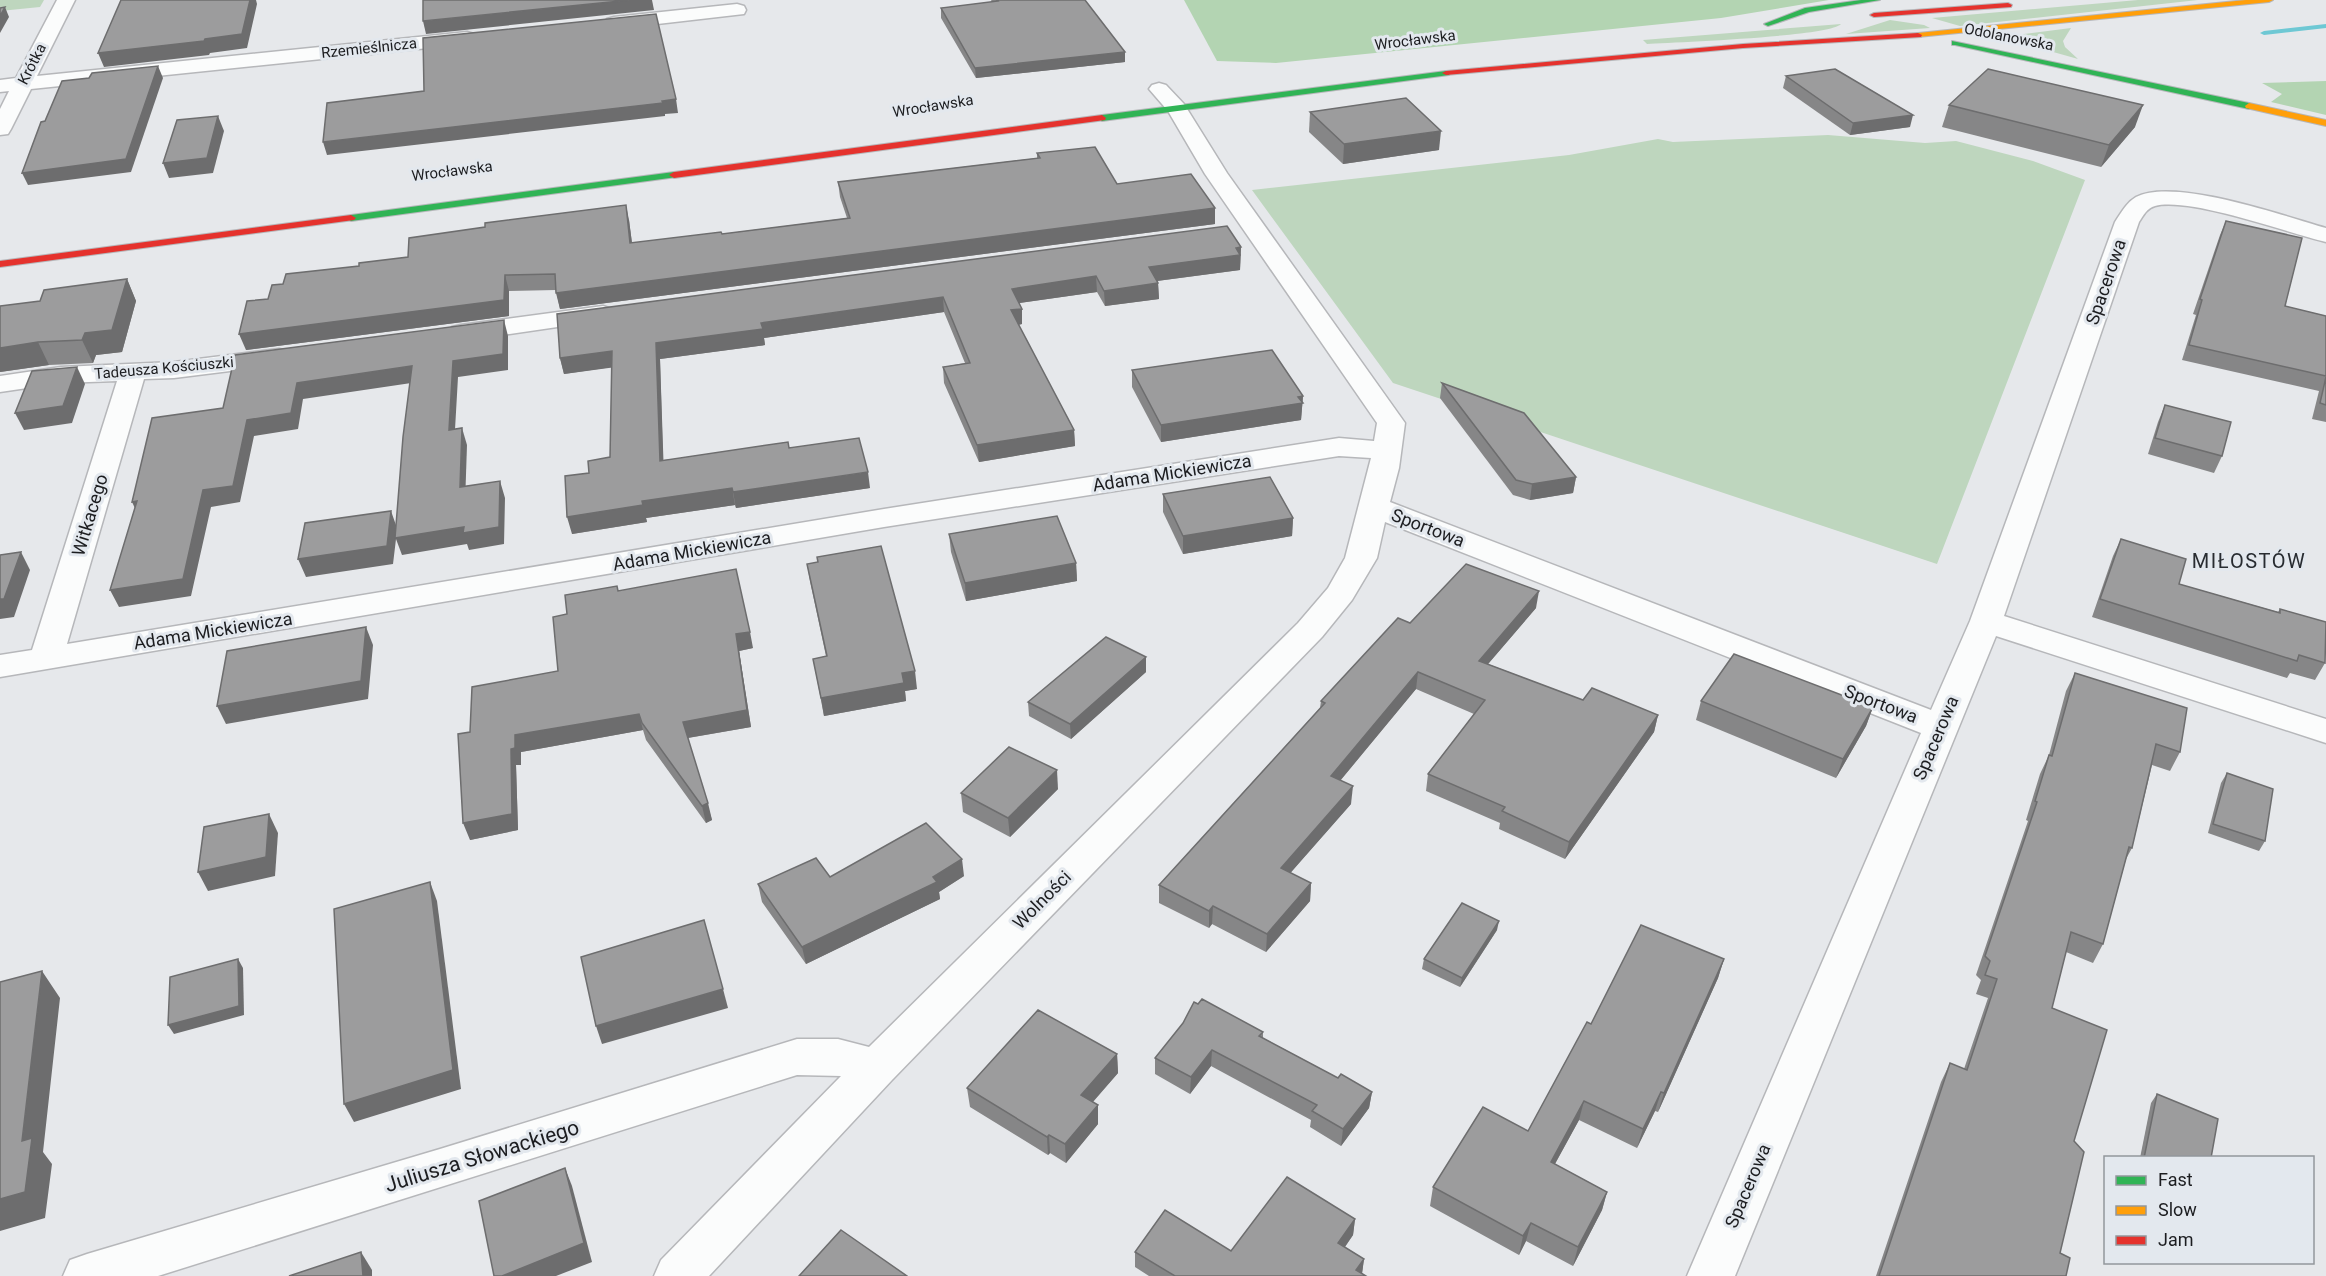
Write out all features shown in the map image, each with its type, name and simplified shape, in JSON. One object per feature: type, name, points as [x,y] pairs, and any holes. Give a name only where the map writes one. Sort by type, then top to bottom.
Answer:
[{"type":"main road","points":[[1768,24],[1808,10],[1876,0]]},
{"type":"main road","points":[[1897,14],[1909,3],[1917,0]]},
{"type":"main road","name":"Wrocławska","points":[[0,264],[1166,93],[1770,44],[1962,32],[2269,0]]},
{"type":"main road","points":[[1752,25],[1869,20],[1897,14],[2024,4]]},
{"type":"main road","name":"Odolanowska","points":[[1897,14],[2126,78]]},
{"type":"main road","points":[[2088,32],[2117,16]]},
{"type":"main road","name":"Wrocławska","points":[[1770,44],[1832,33],[1869,20]]},
{"type":"main road","name":"Odolanowska","points":[[1884,38],[1962,44],[2326,123]]},
{"type":"main road","name":"Odolanowska","points":[[2085,56],[2126,78]]},
{"type":"street","name":"Krótka","points":[[0,129],[66,0]]},
{"type":"street","points":[[595,25],[737,10]]},
{"type":"street","name":"Rzemieślnicza","points":[[0,86],[488,36]]},
{"type":"street","name":"Sportowa","points":[[1166,93],[1216,174],[1244,229],[1391,423],[1375,507],[1940,728]]},
{"type":"street","name":"Spacerowa","points":[[1711,1276],[1986,621],[2127,222],[2137,206],[2151,199],[2176,199],[2211,205],[2326,235]]},
{"type":"street","points":[[437,336],[627,311]]},
{"type":"street","name":"Tadeusza Kościuszki","points":[[0,384],[61,375],[174,370],[306,353]]},
{"type":"street","name":"Witkacego","points":[[46,658],[133,372]]},
{"type":"street","name":"Adama Mickiewicza","points":[[0,666],[884,518],[1339,447],[1386,450]]},
{"type":"street","name":"Wolności","points":[[678,1276],[878,1067],[1310,630],[1341,593],[1362,558],[1375,507]]},
{"type":"street","points":[[1986,621],[2326,731]]},
{"type":"street","name":"Juliusza Słowackiego","points":[[87,1276],[797,1057],[838,1057],[878,1067]]},
{"type":"green space","points":[[0,0],[44,0],[40,7],[0,11]]},
{"type":"green space","points":[[1184,0],[1829,0],[1721,18],[1276,63],[1217,61]]},
{"type":"green space","points":[[2138,0],[2198,0],[1960,26],[1932,18]]},
{"type":"green space","points":[[1890,20],[1930,28],[1846,34]]},
{"type":"green space","points":[[1841,24],[1830,29],[1782,36],[1647,44],[1643,40]]},
{"type":"green space","points":[[2071,28],[2063,41],[2065,47],[2078,59],[2000,37]]},
{"type":"green space","points":[[2326,81],[2326,115],[2271,102],[2282,94],[2262,83]]},
{"type":"green space","points":[[1828,135],[1925,143],[1956,141],[2033,161],[2085,180],[1937,564],[1393,383],[1252,190],[1569,155],[1658,139],[1673,142]]},
{"type":"building","points":[[121,0],[250,0],[242,34],[204,41],[98,53]]},
{"type":"building","points":[[423,0],[630,0],[423,21]]},
{"type":"building","points":[[997,0],[1085,0],[1125,52],[975,68],[941,8]]},
{"type":"building","points":[[656,14],[676,99],[662,101],[663,103],[323,142],[327,103],[424,91],[423,38]]},
{"type":"building","points":[[158,66],[126,159],[22,173],[41,122],[45,121],[62,81],[89,78],[92,73]]},
{"type":"building","points":[[1835,69],[1913,115],[1853,123],[1786,76]]},
{"type":"building","points":[[1988,69],[2143,105],[2109,145],[1949,105]]},
{"type":"building","points":[[1406,98],[1441,131],[1344,144],[1310,112]]},
{"type":"building","points":[[218,116],[207,158],[163,163],[177,120]]},
{"type":"building","points":[[1095,147],[1117,184],[1191,174],[1215,208],[556,293],[555,274],[505,275],[504,300],[239,334],[247,301],[268,299],[272,285],[283,284],[286,274],[359,266],[359,263],[408,257],[409,238],[485,227],[485,223],[626,205],[630,243],[850,218],[838,182],[1040,158],[1037,153]]},
{"type":"building","points":[[2226,221],[2302,238],[2285,306],[2326,316],[2326,376],[2189,345],[2202,300],[2200,299]]},
{"type":"building","points":[[1227,226],[1241,247],[1236,248],[1240,255],[1149,267],[1158,283],[1104,291],[1096,276],[1012,289],[1022,309],[1011,310],[1074,430],[977,445],[943,367],[970,363],[943,297],[761,323],[763,329],[656,343],[660,461],[788,442],[789,448],[859,438],[868,472],[733,492],[732,488],[642,501],[643,505],[567,517],[565,476],[589,473],[588,461],[610,457],[612,351],[560,358],[557,314]]},
{"type":"building","points":[[127,279],[112,330],[85,333],[82,340],[38,342],[0,348],[0,306],[40,301],[44,290]]},
{"type":"building","points":[[504,320],[503,354],[453,361],[449,430],[462,428],[460,487],[500,481],[499,527],[463,533],[464,527],[395,538],[403,437],[412,366],[297,383],[291,413],[247,420],[233,486],[203,490],[183,579],[110,590],[137,501],[132,502],[152,418],[223,408],[235,355]]},
{"type":"building","points":[[1272,350],[1303,396],[1298,397],[1303,403],[1161,425],[1132,370]]},
{"type":"building","points":[[77,367],[63,406],[15,413],[32,371]]},
{"type":"building","points":[[2326,377],[2326,405],[2320,403]]},
{"type":"building","points":[[1442,383],[1524,413],[1576,477],[1532,484],[1516,480]]},
{"type":"building","points":[[2165,405],[2231,422],[2222,456],[2155,438]]},
{"type":"building","points":[[1270,477],[1293,518],[1183,536],[1163,494]]},
{"type":"building","points":[[391,511],[387,546],[298,559],[305,523]]},
{"type":"building","points":[[1057,516],[1076,563],[965,583],[949,534]]},
{"type":"building","points":[[2121,539],[2186,559],[2179,584],[2280,613],[2280,609],[2326,622],[2325,663],[2299,655],[2297,661],[2100,599]]},
{"type":"building","points":[[881,546],[915,671],[902,673],[904,683],[821,698],[813,659],[827,656],[807,564],[818,562],[817,557]]},
{"type":"building","points":[[21,552],[4,599],[0,599],[0,555]]},
{"type":"building","points":[[1466,564],[1539,591],[1479,661],[1583,700],[1592,688],[1658,715],[1569,842],[1502,811],[1505,807],[1428,774],[1485,700],[1418,672],[1331,776],[1353,786],[1281,868],[1311,883],[1267,934],[1213,906],[1209,911],[1159,885],[1325,703],[1321,701],[1398,618],[1410,623]]},
{"type":"building","points":[[736,569],[750,632],[736,634],[747,710],[683,722],[708,803],[702,806],[642,723],[639,714],[515,735],[515,748],[511,749],[512,814],[463,823],[458,734],[470,732],[472,687],[558,671],[553,617],[567,614],[565,595],[617,586],[618,591]]},
{"type":"building","points":[[366,627],[361,681],[217,706],[227,651]]},
{"type":"building","points":[[1106,637],[1146,657],[1070,724],[1028,702]]},
{"type":"building","points":[[1734,654],[1873,707],[1843,759],[1701,701]]},
{"type":"building","points":[[2075,673],[2187,708],[2180,752],[2156,744],[2132,848],[2129,847],[2103,944],[2071,932],[2052,1008],[2107,1030],[2074,1141],[2084,1152],[2060,1253],[2070,1258],[2066,1276],[1879,1276],[1950,1063],[1967,1070],[1997,979],[1985,975],[1990,961],[1985,956],[2037,802],[2035,801],[2049,755],[2052,756]]},
{"type":"building","points":[[1009,747],[1057,770],[1008,818],[961,793]]},
{"type":"building","points":[[2227,773],[2273,789],[2265,841],[2213,824]]},
{"type":"building","points":[[269,814],[266,857],[198,872],[204,827]]},
{"type":"building","points":[[926,823],[962,859],[933,877],[937,882],[802,947],[758,884],[816,858],[830,877]]},
{"type":"building","points":[[430,882],[453,1070],[344,1104],[334,909]]},
{"type":"building","points":[[1462,903],[1499,921],[1462,978],[1424,959]]},
{"type":"building","points":[[704,920],[723,989],[596,1026],[581,957]]},
{"type":"building","points":[[1641,925],[1724,959],[1664,1093],[1661,1092],[1643,1129],[1584,1101],[1551,1162],[1607,1192],[1578,1247],[1531,1223],[1523,1236],[1433,1187],[1483,1107],[1528,1131],[1587,1022],[1591,1024]]},
{"type":"building","points":[[238,959],[239,1006],[168,1025],[170,977]]},
{"type":"building","points":[[42,971],[22,1141],[32,1138],[25,1192],[0,1199],[0,982]]},
{"type":"building","points":[[1202,999],[1263,1032],[1259,1036],[1338,1078],[1341,1074],[1372,1092],[1343,1129],[1312,1111],[1317,1105],[1212,1050],[1191,1077],[1155,1058],[1183,1023],[1194,1002],[1198,1004]]},
{"type":"building","points":[[1038,1010],[1117,1054],[1081,1095],[1098,1105],[1065,1144],[1049,1135],[1047,1137],[967,1088]]},
{"type":"building","points":[[2157,1094],[2218,1119],[2211,1156],[2144,1156]]},
{"type":"building","points":[[565,1168],[584,1243],[502,1276],[494,1276],[479,1201]]},
{"type":"building","points":[[1287,1177],[1355,1219],[1338,1243],[1364,1259],[1356,1270],[1366,1276],[1175,1276],[1135,1252],[1165,1210],[1231,1251]]},
{"type":"building","points":[[841,1230],[907,1276],[799,1276]]},
{"type":"building","points":[[361,1252],[363,1276],[289,1276]]},
{"type":"waterway","points":[[2264,33],[2326,26]]},
{"type":"traffic: fast","points":[[1768,24],[1808,10],[1876,0]]},
{"type":"traffic: fast","points":[[1955,43],[2249,106]]},
{"type":"traffic: fast","points":[[1102,118],[1446,73]]},
{"type":"traffic: fast","points":[[351,218],[674,175]]},
{"type":"traffic: slow","points":[[1918,35],[2269,0]]},
{"type":"traffic: slow","points":[[2249,106],[2326,123]]},
{"type":"traffic: jam","points":[[1874,15],[2008,5]]},
{"type":"traffic: jam","points":[[1446,73],[1743,46],[1918,35]]},
{"type":"traffic: jam","points":[[674,175],[1102,118]]},
{"type":"traffic: jam","points":[[0,264],[351,218]]},
{"type":"district","name":"MIŁOSTÓW","points":[[2249,561]]}]
